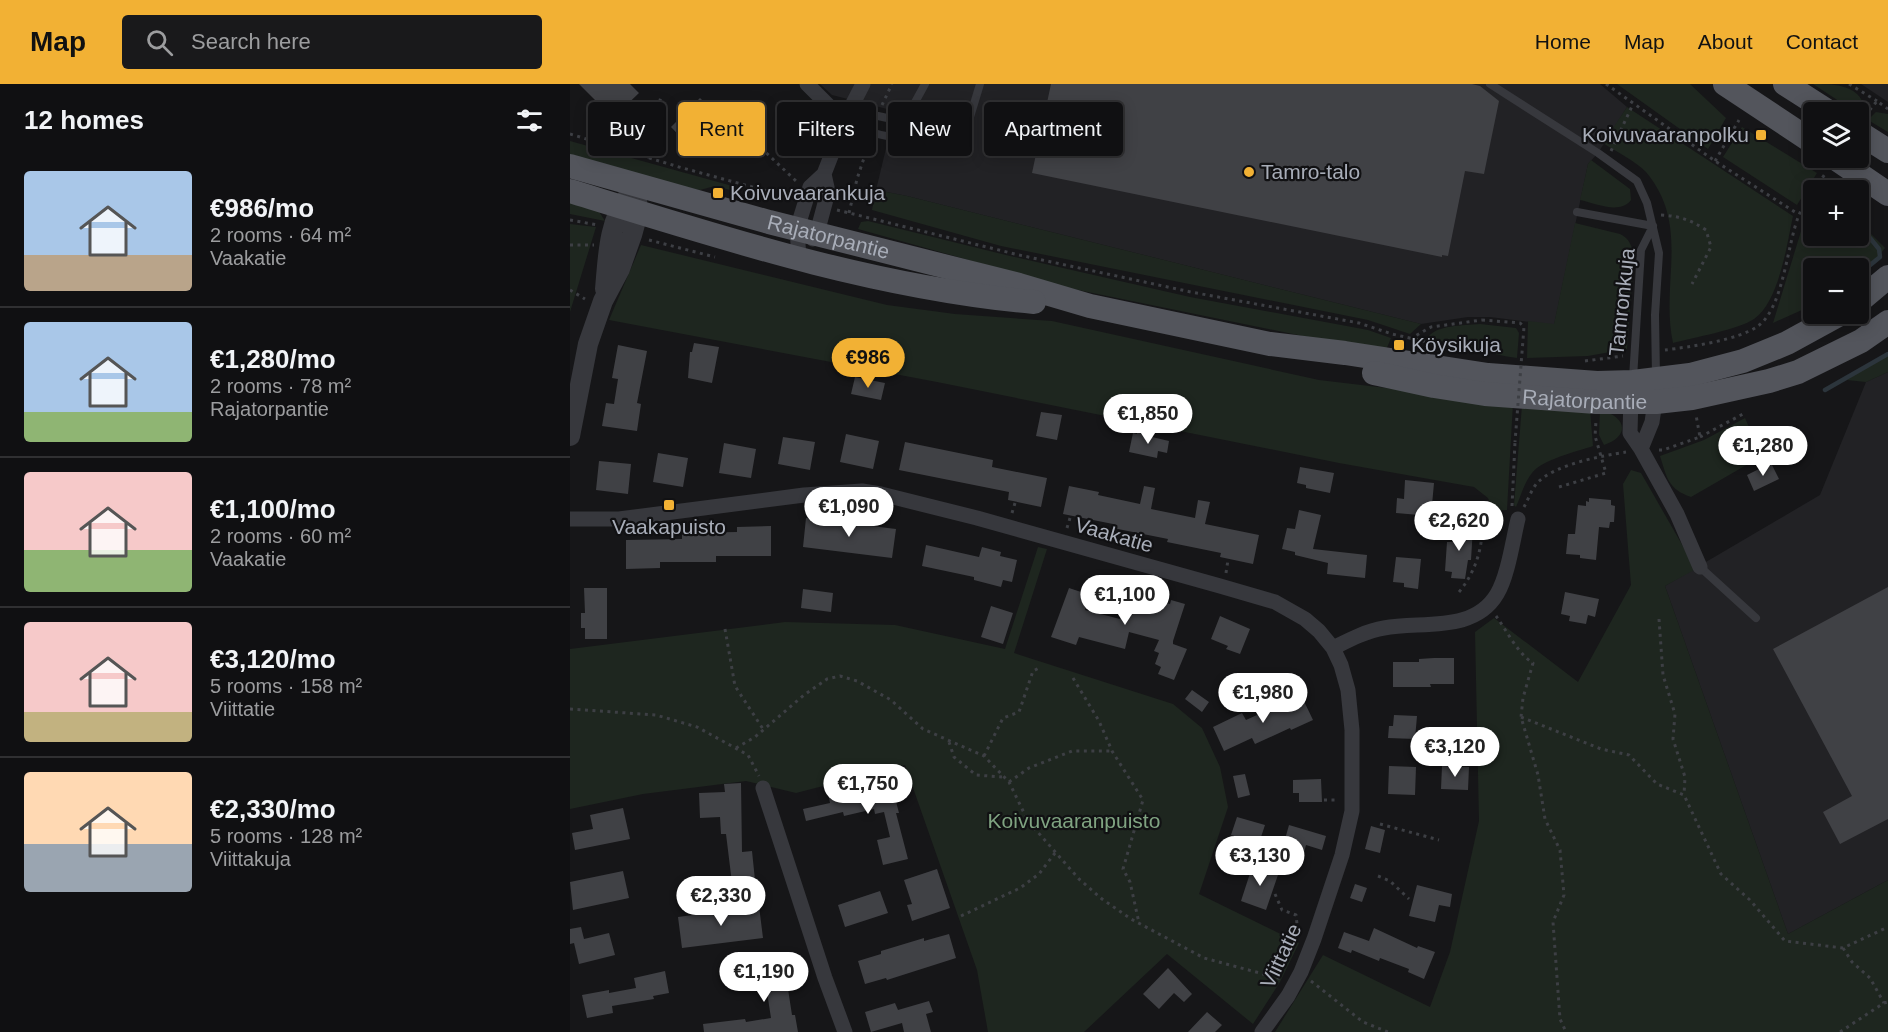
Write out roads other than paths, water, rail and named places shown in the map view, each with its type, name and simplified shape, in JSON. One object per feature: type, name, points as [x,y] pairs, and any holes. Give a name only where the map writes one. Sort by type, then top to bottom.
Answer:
[{"type":"main road","points":[[1725,84],[1803,136]]},
{"type":"main road","points":[[1785,84],[1813,102]]},
{"type":"main road","points":[[1869,132],[1888,151]]},
{"type":"main road","name":"Rajatorpantie","points":[[570,166],[636,186],[1019,285],[1090,306],[1270,344],[1488,375],[1597,383],[1692,398],[1788,376],[1841,352],[1888,322]]},
{"type":"main road","points":[[1834,168],[1888,194]]},
{"type":"main road","name":"Rajatorpantie","points":[[570,192],[630,218],[840,270],[923,287],[1016,300],[1090,306]]},
{"type":"main road","points":[[1869,293],[1888,277]]},
{"type":"main road","name":"Rajatorpantie","points":[[1270,344],[1337,366],[1434,386],[1485,394],[1596,402],[1644,391],[1690,375],[1743,361],[1787,343],[1822,324]]},
{"type":"street","points":[[807,84],[825,102]]},
{"type":"street","points":[[854,102],[863,84]]},
{"type":"street","points":[[807,231],[799,200],[824,174],[831,156]]},
{"type":"street","points":[[799,258],[807,231],[825,207],[828,192],[824,174]]},
{"type":"street","points":[[595,301],[621,269],[636,186]]},
{"type":"street","points":[[570,436],[595,301],[612,228],[630,218]]},
{"type":"street","points":[[1644,391],[1630,433],[1677,514],[1700,567]]},
{"type":"street","points":[[1641,449],[1649,434],[1644,391]]},
{"type":"street","name":"Vaakatie","points":[[570,519],[619,519],[839,491],[881,494],[977,518],[1275,602],[1305,619],[1333,648]]},
{"type":"street","points":[[1333,648],[1356,636],[1383,628],[1464,620],[1477,614],[1498,593],[1518,519]]},
{"type":"street","name":"Viittatie","points":[[1262,1032],[1298,977],[1314,939],[1342,855],[1352,811],[1353,730],[1348,690],[1341,665],[1333,648]]},
{"type":"street","points":[[763,788],[845,1032]]},
{"type":"lane","points":[[915,102],[925,84]]},
{"type":"lane","points":[[972,110],[980,84]]},
{"type":"lane","name":"Tamronkuja","points":[[1490,84],[1607,159],[1637,181],[1647,203],[1659,253],[1654,351],[1644,391]]},
{"type":"lane","points":[[1577,212],[1653,226]]},
{"type":"lane","name":"Tamronkuja","points":[[1644,391],[1634,354],[1641,250],[1653,226]]},
{"type":"lane","points":[[1700,567],[1756,618]]},
{"type":"waterway","points":[[1869,266],[1880,257],[1879,249],[1870,238]]},
{"type":"waterway","points":[[1825,390],[1888,354]]},
{"type":"place","name":"Koivuvaaranpolku","points":[[1761,135]]},
{"type":"place","name":"Tamro-talo","points":[[1249,172]]},
{"type":"place","name":"Koivuvaarankuja","points":[[718,193]]},
{"type":"place","name":"Köysikuja","points":[[1399,345]]},
{"type":"place","name":"Vaakapuisto","points":[[669,505]]},
{"type":"park label","name":"Koivuvaaranpuisto","points":[[1074,821]]}]
